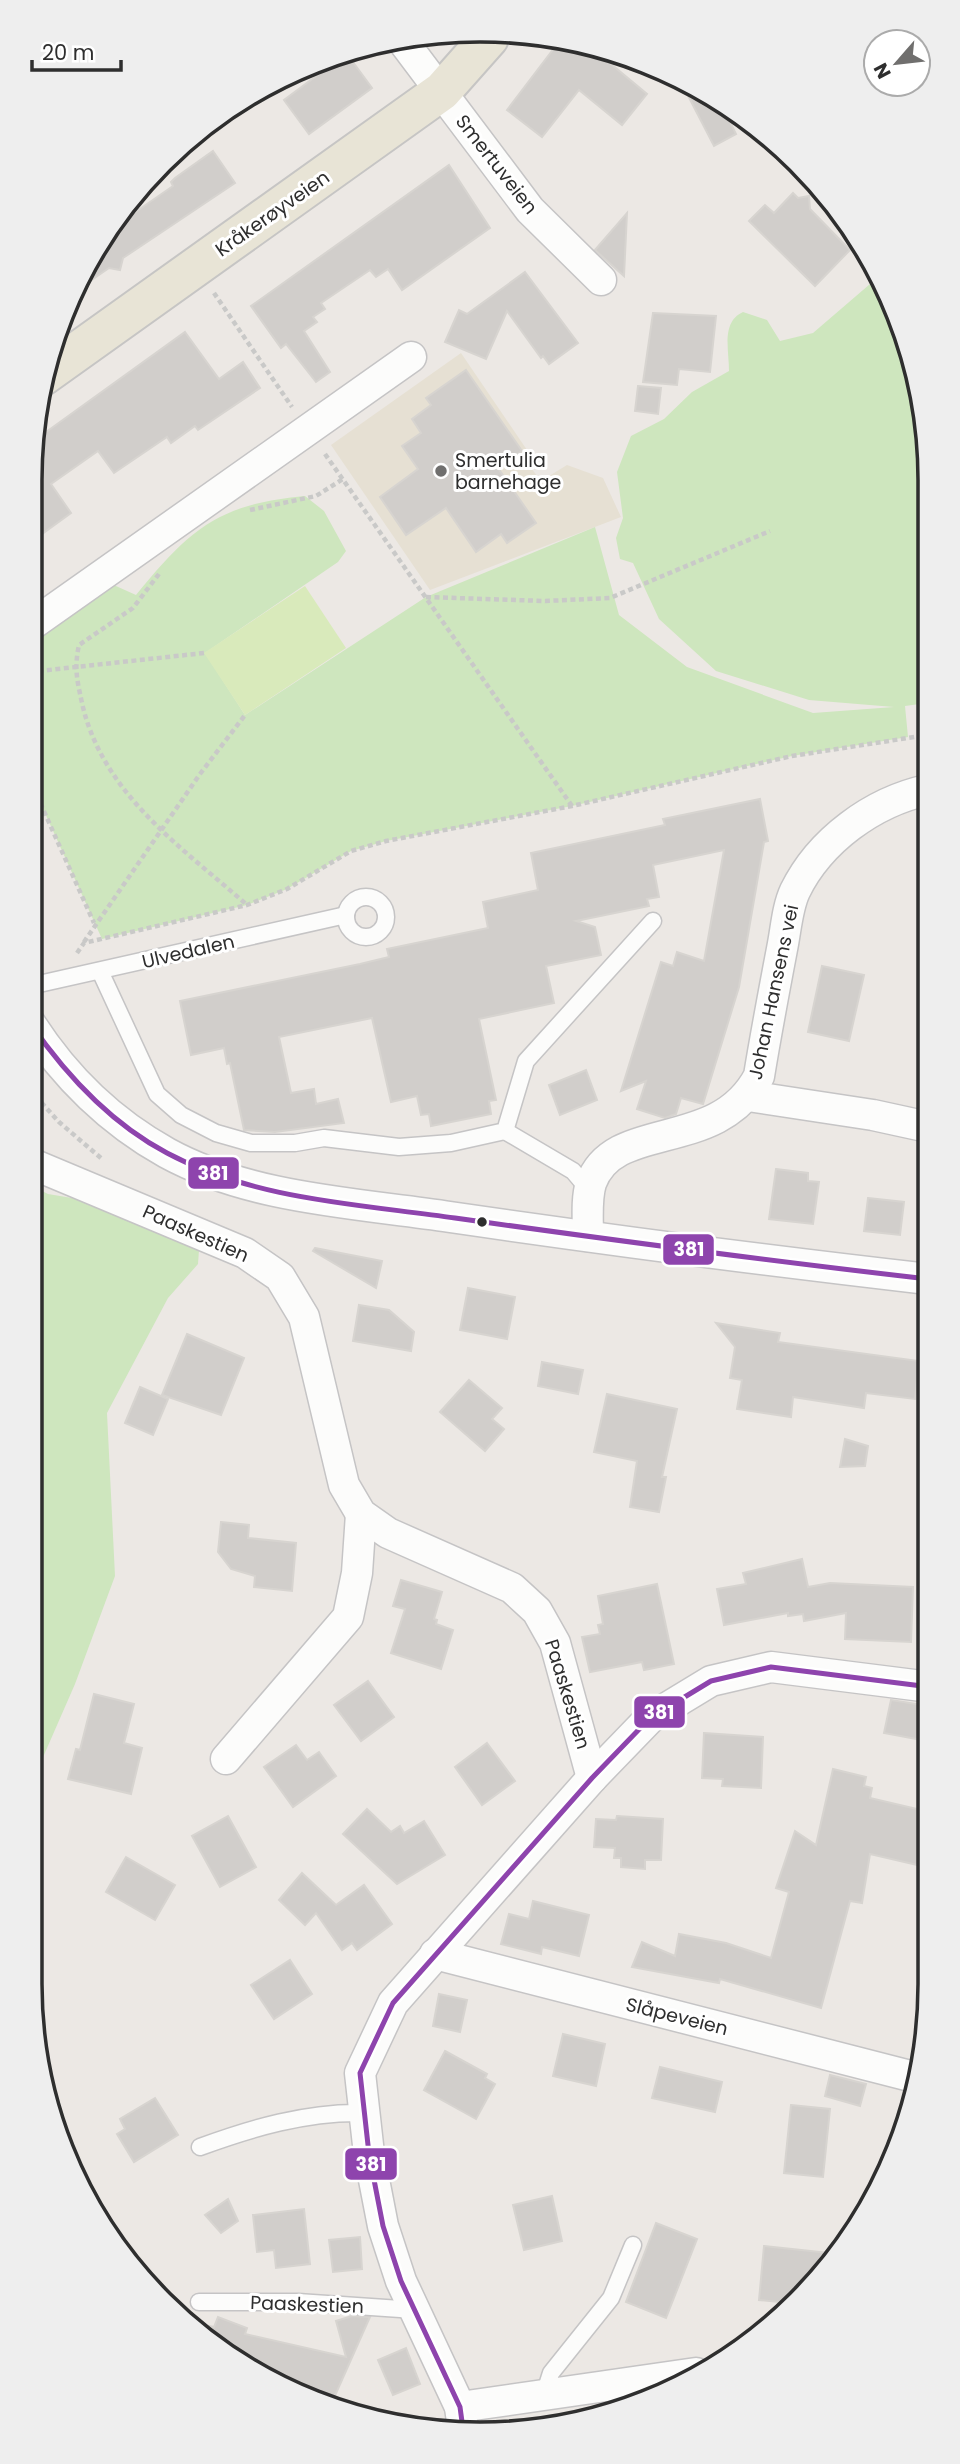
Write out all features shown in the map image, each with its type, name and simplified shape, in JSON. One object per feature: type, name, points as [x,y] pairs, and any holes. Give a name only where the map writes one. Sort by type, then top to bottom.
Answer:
[{"type":"main road","name":"Kråkerøyveien","points":[[57,367],[442,91],[485,42]]},
{"type":"street","name":"Smertuveien","points":[[408,48],[530,210],[601,280]]},
{"type":"street","points":[[42,617],[411,357]]},
{"type":"street","name":"Johan Hansens vei","points":[[589,1190],[592,1179],[618,1150],[630,1144],[705,1126],[748,1096],[759,1076],[795,891],[823,851],[853,825],[887,802],[918,793]]},
{"type":"street","points":[[42,1040],[62,1067],[94,1100],[128,1128],[169,1154],[241,1183],[331,1199],[588,1236],[918,1278]]},
{"type":"street","name":"Johan Hansens vei","points":[[748,1096],[873,1115],[918,1125]]},
{"type":"street","name":"Paaskestien","points":[[42,1168],[245,1252],[280,1277],[304,1317],[344,1485],[361,1514],[388,1533],[512,1588],[537,1611],[555,1643],[592,1778]]},
{"type":"street","points":[[588,1236],[589,1190]]},
{"type":"street","points":[[226,1759],[348,1618],[357,1573],[361,1514]]},
{"type":"street","points":[[662,2383],[632,2391],[544,2395],[462,2418],[401,2281],[383,2227],[362,2113],[360,2073],[393,2003],[592,1778],[650,1718],[711,1681],[771,1667],[918,1686]]},
{"type":"street","name":"Slåpeveien","points":[[435,1954],[908,2076]]},
{"type":"lane","name":"Ulvedalen","points":[[42,984],[346,915]]},
{"type":"lane","points":[[505,1131],[526,1061],[653,920]]},
{"type":"lane","points":[[100,971],[157,1094],[181,1115],[216,1133],[251,1143],[295,1143],[324,1138],[399,1147],[450,1143],[505,1131],[573,1171],[589,1190]]},
{"type":"lane","points":[[200,2147],[244,2131],[291,2120],[362,2113]]},
{"type":"lane","points":[[544,2395],[551,2374],[611,2298],[633,2245]]},
{"type":"lane","name":"Paaskestien","points":[[199,2302],[298,2302],[415,2310]]},
{"type":"path","points":[[209,286],[572,806]]},
{"type":"path","points":[[248,510],[316,496],[344,479]]},
{"type":"path","points":[[426,597],[545,601],[610,598],[770,531]]},
{"type":"path","points":[[166,565],[133,608],[79,645],[74,666],[86,718],[111,773],[160,830],[247,905]]},
{"type":"path","points":[[42,670],[204,653]]},
{"type":"path","points":[[59,980],[94,923],[245,715]]},
{"type":"path","points":[[84,943],[247,905],[287,889],[323,865],[351,851],[386,841],[572,806],[792,756],[918,736]]},
{"type":"path","points":[[42,807],[94,923]]},
{"type":"path","points":[[42,1102],[89,1149],[102,1160],[115,1164]]},
{"type":"shaded area","name":"Smertulia barnehage","points":[[461,353],[527,450],[531,460],[528,464],[541,481],[567,465],[603,478],[621,517],[430,590],[331,445]]},
{"type":"green space","points":[[871,283],[895,339],[910,395],[918,480],[918,704],[905,706],[908,737],[792,756],[572,806],[386,841],[351,851],[287,889],[247,905],[102,939],[42,806],[42,618],[98,578],[136,595],[190,537],[228,513],[249,506],[305,496],[324,511],[346,551],[338,562],[205,653],[245,715],[426,597],[595,527],[619,615],[687,667],[813,713],[894,707],[809,700],[716,671],[659,619],[633,563],[620,559],[616,538],[623,518],[617,472],[631,436],[664,419],[692,392],[729,371],[729,330],[732,322],[743,312],[767,320],[780,341],[813,333]]},
{"type":"green space","points":[[305,586],[346,648],[245,715],[204,653]]},
{"type":"green space","points":[[42,1191],[102,1203],[199,1250],[198,1264],[168,1298],[107,1413],[115,1576],[75,1684],[42,1760]]},
{"type":"building","points":[[554,48],[608,61],[647,94],[622,125],[579,90],[542,137],[507,110]]},
{"type":"building","points":[[352,61],[372,88],[309,134],[284,100],[324,71]]},
{"type":"building","points":[[687,95],[731,122],[736,134],[714,146]]},
{"type":"building","points":[[213,151],[235,183],[123,258],[120,270],[109,268],[90,281],[134,211],[173,186],[171,182]]},
{"type":"building","points":[[449,165],[490,228],[402,290],[388,269],[376,277],[370,270],[321,303],[325,309],[313,317],[317,322],[304,331],[330,372],[316,382],[286,344],[281,348],[251,306]]},
{"type":"building","points":[[793,193],[798,198],[809,196],[810,209],[850,250],[815,286],[749,221],[765,205],[774,213]]},
{"type":"building","points":[[627,213],[624,276],[595,250]]},
{"type":"building","points":[[525,272],[578,343],[549,364],[543,356],[541,358],[507,311],[486,359],[445,342],[459,310],[467,314]]},
{"type":"building","points":[[653,313],[716,316],[710,372],[679,369],[677,385],[643,382]]},
{"type":"building","points":[[185,332],[219,379],[243,362],[260,388],[198,430],[195,426],[171,443],[167,437],[114,473],[98,451],[51,484],[71,513],[42,534],[45,433]]},
{"type":"building","points":[[466,370],[522,451],[498,468],[536,523],[507,543],[501,534],[476,552],[446,508],[406,535],[380,497],[418,469],[402,446],[421,433],[412,419],[431,405],[426,398]]},
{"type":"building","points":[[638,386],[661,388],[658,414],[635,411]]},
{"type":"building","points":[[760,799],[768,841],[764,842],[739,987],[703,1104],[681,1098],[676,1114],[665,1118],[637,1109],[646,1081],[621,1091],[661,962],[673,966],[677,952],[704,961],[724,850],[653,865],[659,897],[647,899],[649,906],[576,921],[595,927],[601,955],[546,966],[554,1003],[479,1019],[496,1100],[489,1101],[491,1114],[431,1126],[429,1114],[421,1115],[417,1096],[391,1102],[372,1018],[279,1037],[291,1093],[314,1089],[316,1104],[338,1099],[344,1123],[275,1132],[244,1130],[230,1063],[227,1064],[224,1048],[191,1055],[180,1001],[360,964],[389,957],[387,949],[488,928],[483,902],[538,890],[531,853],[665,825],[663,819]]},
{"type":"building","points":[[822,966],[864,975],[849,1041],[808,1032]]},
{"type":"building","points":[[586,1070],[597,1100],[560,1115],[549,1085]]},
{"type":"building","points":[[776,1169],[808,1173],[808,1181],[819,1182],[813,1224],[769,1219]]},
{"type":"building","points":[[868,1198],[904,1202],[900,1235],[864,1231]]},
{"type":"building","points":[[315,1248],[382,1261],[376,1288],[313,1251]]},
{"type":"building","points":[[468,1288],[515,1297],[507,1339],[460,1330]]},
{"type":"building","points":[[359,1305],[389,1310],[414,1332],[411,1351],[353,1341]]},
{"type":"building","points":[[716,1323],[780,1333],[778,1342],[918,1361],[915,1399],[866,1393],[864,1408],[793,1397],[791,1417],[737,1409],[742,1380],[730,1378],[735,1347]]},
{"type":"building","points":[[187,1334],[244,1358],[221,1415],[162,1395]]},
{"type":"building","points":[[542,1362],[583,1370],[578,1394],[538,1386]]},
{"type":"building","points":[[469,1380],[502,1408],[492,1419],[504,1429],[485,1451],[440,1412]]},
{"type":"building","points":[[140,1387],[168,1399],[153,1435],[125,1423]]},
{"type":"building","points":[[607,1394],[677,1409],[662,1477],[666,1477],[659,1512],[630,1507],[637,1461],[594,1452]]},
{"type":"building","points":[[845,1439],[868,1446],[865,1466],[840,1467]]},
{"type":"building","points":[[221,1522],[249,1525],[248,1538],[296,1543],[292,1591],[254,1587],[255,1576],[231,1569],[218,1552]]},
{"type":"building","points":[[802,1559],[808,1587],[830,1583],[913,1587],[911,1642],[845,1639],[846,1613],[804,1621],[803,1614],[788,1616],[788,1613],[724,1625],[717,1589],[746,1584],[743,1573]]},
{"type":"building","points":[[401,1580],[442,1592],[434,1619],[437,1620],[436,1624],[453,1630],[441,1669],[391,1653],[405,1609],[393,1606]]},
{"type":"building","points":[[657,1584],[674,1664],[644,1670],[642,1662],[590,1672],[582,1637],[600,1634],[598,1625],[603,1624],[598,1596]]},
{"type":"building","points":[[368,1681],[394,1717],[361,1741],[334,1705]]},
{"type":"building","points":[[94,1694],[134,1704],[124,1743],[142,1748],[131,1794],[68,1779],[76,1749],[80,1750]]},
{"type":"building","points":[[891,1700],[918,1704],[918,1739],[884,1733]]},
{"type":"building","points":[[704,1733],[763,1737],[761,1788],[722,1786],[723,1779],[702,1778]]},
{"type":"building","points":[[487,1743],[515,1781],[482,1805],[455,1767]]},
{"type":"building","points":[[296,1745],[307,1760],[319,1752],[336,1776],[293,1807],[264,1767]]},
{"type":"building","points":[[833,1769],[866,1777],[864,1786],[872,1788],[870,1798],[918,1809],[918,1865],[870,1854],[862,1903],[850,1901],[821,2008],[720,1979],[719,1983],[632,1967],[642,1942],[675,1956],[679,1934],[726,1943],[771,1958],[789,1892],[776,1888],[795,1831],[816,1845]]},
{"type":"building","points":[[367,1809],[391,1832],[400,1826],[404,1833],[424,1821],[445,1855],[397,1884],[343,1834]]},
{"type":"building","points":[[228,1816],[256,1867],[220,1887],[192,1836]]},
{"type":"building","points":[[617,1816],[663,1819],[661,1860],[645,1860],[645,1869],[621,1867],[621,1858],[614,1858],[615,1848],[594,1847],[596,1819],[616,1820]]},
{"type":"building","points":[[126,1857],[175,1885],[155,1920],[106,1892]]},
{"type":"building","points":[[302,1873],[336,1905],[364,1885],[392,1924],[357,1950],[352,1943],[342,1950],[316,1913],[305,1925],[279,1900]]},
{"type":"building","points":[[533,1901],[589,1915],[579,1956],[542,1947],[541,1954],[501,1944],[509,1914],[529,1919]]},
{"type":"building","points":[[290,1960],[312,1994],[274,2019],[251,1985]]},
{"type":"building","points":[[439,1994],[467,2000],[460,2032],[433,2026]]},
{"type":"building","points":[[563,2034],[605,2044],[596,2086],[553,2076]]},
{"type":"building","points":[[445,2051],[487,2074],[485,2078],[495,2084],[476,2119],[424,2090]]},
{"type":"building","points":[[660,2067],[722,2082],[715,2112],[652,2098]]},
{"type":"building","points":[[830,2075],[866,2084],[860,2106],[825,2096]]},
{"type":"building","points":[[155,2098],[178,2135],[134,2162],[117,2134],[125,2129],[120,2119]]},
{"type":"building","points":[[791,2105],[830,2109],[823,2177],[784,2173]]},
{"type":"building","points":[[552,2196],[562,2241],[524,2250],[513,2205]]},
{"type":"building","points":[[228,2199],[238,2221],[221,2233],[205,2215]]},
{"type":"building","points":[[304,2209],[310,2264],[276,2268],[274,2250],[257,2252],[253,2215]]},
{"type":"building","points":[[656,2223],[697,2239],[666,2318],[626,2302]]},
{"type":"building","points":[[360,2237],[362,2269],[333,2272],[329,2240]]},
{"type":"building","points":[[764,2246],[826,2253],[781,2302],[759,2300]]},
{"type":"building","points":[[352,2316],[370,2317],[334,2397],[261,2363],[206,2325],[214,2327],[218,2317],[247,2328],[245,2334],[346,2357],[336,2321]]},
{"type":"building","points":[[406,2348],[420,2384],[393,2395],[378,2360]]},
{"type":"transit line","name":"381","points":[[42,1039],[91,1096],[146,1141],[201,1169],[271,1191],[344,1204],[918,1278]]},
{"type":"transit line","name":"381","points":[[462,2421],[460,2407],[401,2281],[383,2226],[369,2154],[360,2073],[393,2003],[592,1778],[650,1718],[711,1681],[771,1667],[918,1685]]},
{"type":"place","name":"Smertulia barnehage","points":[[441,471]]}]
